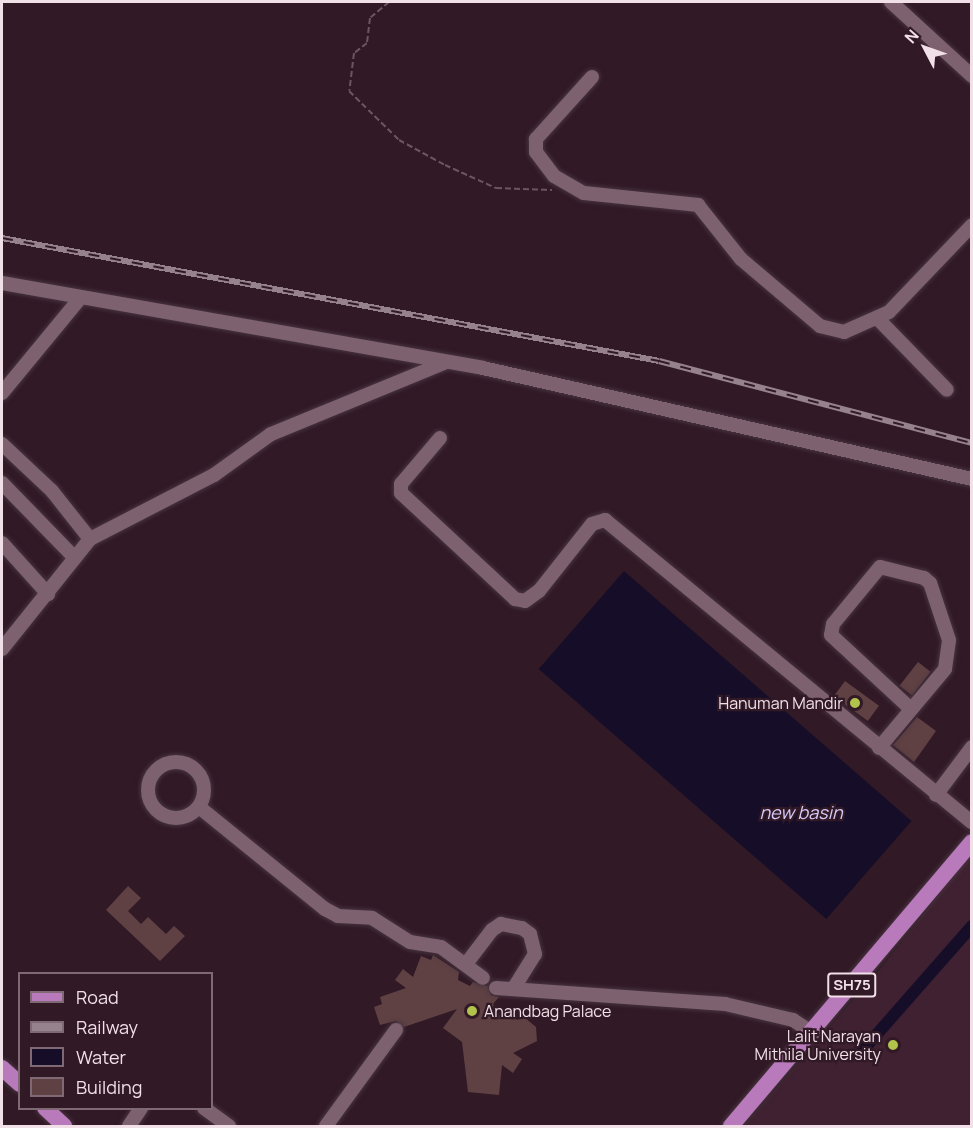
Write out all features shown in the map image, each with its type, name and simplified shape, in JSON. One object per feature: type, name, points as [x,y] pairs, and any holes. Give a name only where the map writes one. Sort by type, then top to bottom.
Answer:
[{"type":"main road","name":"SH75","points":[[731,1126],[813,1033],[972,842]]},
{"type":"main road","points":[[2,1068],[18,1082]]},
{"type":"main road","points":[[47,1110],[64,1126]]},
{"type":"street","points":[[891,2],[972,76]]},
{"type":"street","points":[[592,78],[544,128],[534,146],[554,176],[573,189],[698,205],[741,259],[820,327],[844,332],[877,318],[904,298],[972,225]]},
{"type":"street","points":[[2,283],[444,363],[972,479]]},
{"type":"street","points":[[2,393],[81,297]]},
{"type":"street","points":[[877,318],[947,390]]},
{"type":"street","points":[[2,649],[48,594],[90,538],[214,475],[271,434],[444,363]]},
{"type":"street","points":[[440,438],[401,484],[401,493],[515,599],[525,601],[539,591],[595,520],[605,520],[936,795],[972,822]]},
{"type":"street","points":[[2,444],[52,491],[90,538]]},
{"type":"street","points":[[2,483],[74,557]]},
{"type":"street","points":[[2,543],[48,594]]},
{"type":"street","points":[[879,748],[945,669],[949,640],[930,583],[924,578],[880,567],[833,624],[831,635],[911,709]]},
{"type":"street","points":[[936,795],[972,747]]},
{"type":"street","points":[[182,763],[198,772],[204,789],[199,807],[184,818],[158,812],[148,788],[156,771],[182,763]]},
{"type":"street","points":[[199,807],[325,909],[338,916],[372,918],[410,942],[441,947],[483,978]]},
{"type":"street","points":[[466,964],[492,930],[501,924],[522,928],[530,934],[535,954],[514,988]]},
{"type":"street","points":[[496,988],[725,1004],[779,1016],[813,1033]]},
{"type":"street","points":[[326,1126],[396,1030]]},
{"type":"street","points":[[129,1126],[140,1110]]},
{"type":"street","points":[[207,1110],[229,1126]]},
{"type":"path","points":[[389,2],[370,18],[367,43],[354,54],[349,91],[399,140],[476,180],[512,190],[573,189]]},
{"type":"shaded area","name":"Lalit Narayan Mithila University","points":[[971,854],[971,1126],[744,1126],[885,963]]},
{"type":"water","name":"new basin","points":[[624,571],[912,821],[826,919],[539,669]]},
{"type":"building","points":[[918,662],[931,672],[912,695],[900,686]]},
{"type":"building","name":"Hanuman Mandir","points":[[845,681],[879,706],[868,721],[834,696]]},
{"type":"building","points":[[917,717],[936,731],[914,762],[893,745]]},
{"type":"building","points":[[128,886],[141,898],[128,911],[141,924],[148,917],[166,934],[174,926],[185,936],[160,961],[106,910]]},
{"type":"building","points":[[433,955],[459,972],[458,980],[470,986],[473,982],[488,986],[491,995],[499,997],[493,1004],[500,1016],[514,1011],[517,1020],[524,1017],[536,1027],[537,1041],[513,1053],[522,1059],[513,1073],[502,1065],[499,1095],[468,1092],[462,1042],[443,1028],[457,1009],[404,1027],[396,1021],[380,1025],[374,1007],[382,1004],[380,997],[406,988],[395,980],[403,969],[413,977],[421,956],[431,960]]},
{"type":"waterway","points":[[863,1050],[972,926]]},
{"type":"railway","points":[[2,238],[659,361],[972,443]]},
{"type":"place","name":"Hanuman Mandir","points":[[855,703]]},
{"type":"place","name":"Anandbag Palace","points":[[472,1011]]},
{"type":"place","name":"Lalit Narayan Mithila University","points":[[893,1045]]}]
